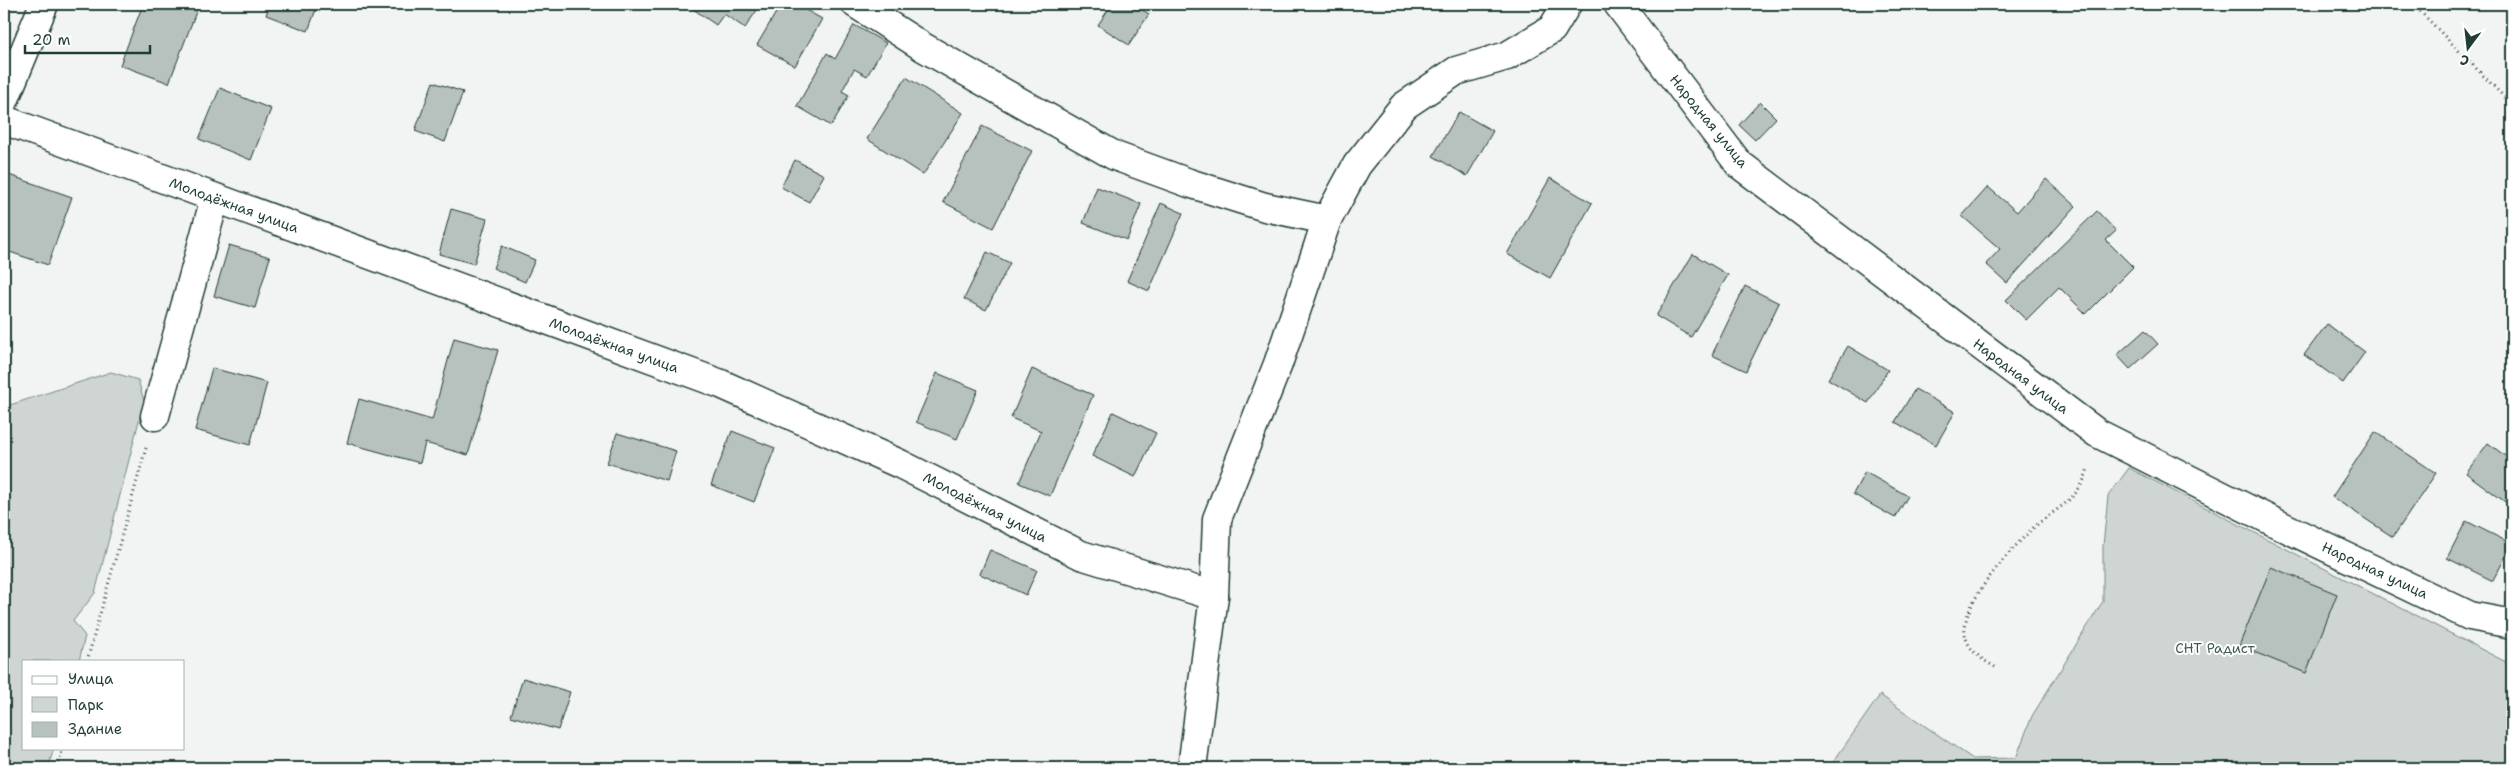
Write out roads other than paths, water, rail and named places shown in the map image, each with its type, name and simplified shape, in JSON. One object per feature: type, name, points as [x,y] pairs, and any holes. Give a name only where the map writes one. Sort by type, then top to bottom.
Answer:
[{"type":"street","points":[[4,101],[44,4]]},
{"type":"street","points":[[856,4],[923,48],[1115,156],[1189,184],[1265,207],[1327,220]]},
{"type":"street","points":[[1192,768],[1214,596],[1217,519],[1278,364],[1327,220],[1357,165],[1404,106],[1456,71],[1507,56],[1552,30],[1567,4]]},
{"type":"street","name":"Народная улица","points":[[1618,4],[1739,164],[2097,433],[2282,526],[2470,616],[2512,624]]},
{"type":"street","name":"Молодёжная улица","points":[[4,120],[721,384],[900,464],[1081,556],[1214,596]]},
{"type":"street","points":[[155,416],[215,198]]},
{"type":"park label","name":"СНТ Радист","points":[[2215,648]]}]
